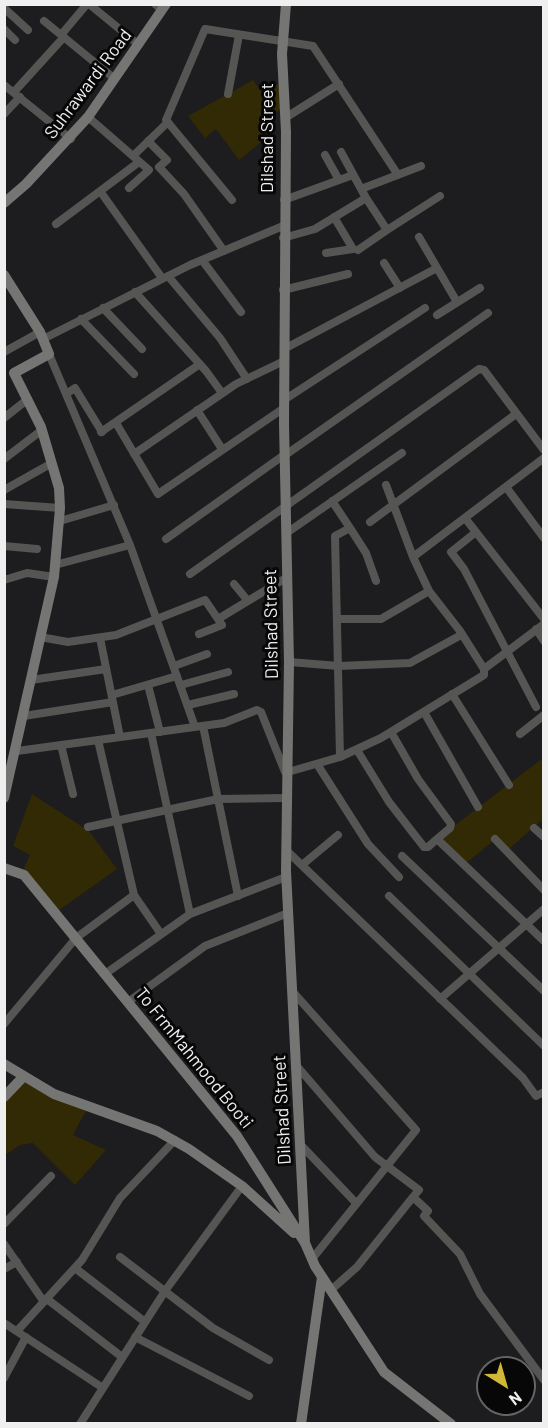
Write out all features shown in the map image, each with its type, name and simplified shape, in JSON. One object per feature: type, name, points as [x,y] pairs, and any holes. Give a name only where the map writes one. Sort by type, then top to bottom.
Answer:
[{"type":"street","points":[[4,114],[17,94],[88,4],[139,45]]},
{"type":"street","name":"Dilshad Street","points":[[286,4],[283,43],[285,118],[284,456],[288,532],[286,578],[289,662],[285,772],[286,878],[305,1243]]},
{"type":"street","name":"Suhrawardi Road","points":[[4,203],[71,139],[139,45],[161,6]]},
{"type":"street","points":[[4,8],[28,30]]},
{"type":"street","points":[[44,21],[115,79]]},
{"type":"street","points":[[4,29],[15,40]]},
{"type":"street","points":[[232,200],[166,120],[205,29],[313,46],[398,175]]},
{"type":"street","points":[[228,94],[239,35]]},
{"type":"street","points":[[285,118],[339,84]]},
{"type":"street","points":[[4,85],[71,139]]},
{"type":"street","points":[[88,117],[149,170],[129,188]]},
{"type":"street","points":[[133,156],[168,122]]},
{"type":"street","points":[[148,141],[167,160],[159,167],[184,194],[224,251]]},
{"type":"street","points":[[341,152],[366,198],[387,230]]},
{"type":"street","points":[[324,155],[339,180]]},
{"type":"street","points":[[56,224],[140,162]]},
{"type":"street","points":[[361,189],[421,166]]},
{"type":"street","points":[[284,200],[353,175]]},
{"type":"street","points":[[100,191],[165,277],[220,338],[247,379]]},
{"type":"street","points":[[358,250],[440,196]]},
{"type":"street","points":[[283,238],[315,229],[366,198]]},
{"type":"street","points":[[326,253],[353,249],[334,217]]},
{"type":"street","points":[[4,352],[81,319],[202,260],[283,226]]},
{"type":"street","points":[[419,237],[457,302]]},
{"type":"street","points":[[202,260],[241,312]]},
{"type":"street","points":[[384,263],[400,288]]},
{"type":"street","points":[[284,349],[437,267]]},
{"type":"street","points":[[283,290],[348,274]]},
{"type":"street","points":[[5,277],[41,335],[114,505],[159,620],[177,676],[199,727],[218,799],[238,896]]},
{"type":"street","points":[[437,315],[480,288]]},
{"type":"street","points":[[135,292],[200,364],[222,393]]},
{"type":"street","points":[[103,308],[142,349]]},
{"type":"street","points":[[116,423],[158,494],[284,404],[425,308]]},
{"type":"street","points":[[166,539],[488,313]]},
{"type":"street","points":[[81,319],[134,374]]},
{"type":"street","points":[[4,798],[17,751],[54,577],[60,521],[59,488],[42,430],[14,372],[49,354]]},
{"type":"street","points":[[134,454],[222,393],[284,361]]},
{"type":"street","points":[[66,394],[75,388],[102,432],[200,364]]},
{"type":"street","points":[[190,574],[479,369],[484,370],[543,450]]},
{"type":"street","points":[[4,418],[28,399]]},
{"type":"street","points":[[197,410],[222,449]]},
{"type":"street","points":[[370,522],[516,414]]},
{"type":"street","points":[[4,459],[42,430]]},
{"type":"street","points":[[288,532],[402,453]]},
{"type":"street","points":[[413,557],[543,458]]},
{"type":"street","points":[[4,490],[52,463]]},
{"type":"street","points":[[17,751],[224,723],[259,710],[285,772],[317,765],[357,750],[484,675],[484,669],[429,591],[413,557],[386,485]]},
{"type":"street","points":[[506,487],[543,538]]},
{"type":"street","points":[[332,501],[366,553],[376,581]]},
{"type":"street","points":[[4,504],[60,508]]},
{"type":"street","points":[[60,521],[114,505]]},
{"type":"street","points":[[465,518],[543,619]]},
{"type":"street","points":[[340,757],[335,536],[350,528]]},
{"type":"street","points":[[476,532],[451,552],[464,569],[536,707]]},
{"type":"street","points":[[55,565],[130,545]]},
{"type":"street","points":[[4,546],[37,549]]},
{"type":"street","points":[[4,580],[27,573],[54,577]]},
{"type":"street","points":[[218,618],[286,578]]},
{"type":"street","points":[[234,584],[248,601]]},
{"type":"street","points":[[337,619],[381,619],[429,591]]},
{"type":"street","points":[[40,637],[68,642],[100,638],[159,620],[206,600],[222,625],[199,634]]},
{"type":"street","points":[[484,669],[540,627],[543,641]]},
{"type":"street","points":[[289,662],[339,666],[410,663],[461,635]]},
{"type":"street","points":[[100,638],[120,737]]},
{"type":"street","points":[[174,666],[207,654]]},
{"type":"street","points":[[31,680],[106,669]]},
{"type":"street","points":[[181,685],[228,672]]},
{"type":"street","points":[[24,716],[112,699],[177,676]]},
{"type":"street","points":[[148,685],[160,732]]},
{"type":"street","points":[[188,705],[234,694]]},
{"type":"street","points":[[453,694],[509,785]]},
{"type":"street","points":[[424,712],[478,807]]},
{"type":"street","points":[[520,734],[543,716]]},
{"type":"street","points":[[357,750],[389,802],[424,847],[450,828],[451,824],[418,779],[391,732]]},
{"type":"street","points":[[151,733],[190,914]]},
{"type":"street","points":[[98,740],[134,895],[161,934]]},
{"type":"street","points":[[61,745],[73,794]]},
{"type":"street","points":[[317,765],[368,844],[399,877]]},
{"type":"street","points":[[88,827],[218,799],[285,798]]},
{"type":"street","points":[[534,828],[543,837]]},
{"type":"street","points":[[302,865],[338,835]]},
{"type":"street","points":[[437,838],[543,941]]},
{"type":"street","points":[[495,839],[543,890]]},
{"type":"street","points":[[286,850],[523,1078],[536,1096],[543,1092]]},
{"type":"street","points":[[402,856],[543,991]]},
{"type":"street","name":"To FrmMahmood Booti","points":[[4,868],[24,875],[237,1136],[305,1243],[322,1277],[384,1372],[451,1424]]},
{"type":"street","points":[[105,974],[190,914],[286,878]]},
{"type":"street","points":[[4,1024],[76,938],[134,895]]},
{"type":"street","points":[[389,896],[543,1046]]},
{"type":"street","points":[[440,999],[543,909]]},
{"type":"street","points":[[128,1002],[205,946],[288,913]]},
{"type":"street","points":[[292,990],[416,1130],[312,1259]]},
{"type":"street","points":[[4,1064],[54,1094],[123,1117],[175,1140],[242,1186],[305,1243]]},
{"type":"street","points":[[296,1065],[375,1157],[419,1190],[357,1268],[331,1290]]},
{"type":"street","points":[[4,1097],[24,1076]]},
{"type":"street","points":[[17,1331],[75,1268],[120,1198],[175,1140]]},
{"type":"street","points":[[300,1144],[356,1203]]},
{"type":"street","points":[[4,1224],[51,1176]]},
{"type":"street","points":[[80,1424],[165,1291],[242,1186]]},
{"type":"street","points":[[413,1197],[428,1211],[424,1216],[460,1254],[480,1294],[543,1380]]},
{"type":"street","points":[[4,1244],[45,1301],[122,1357]]},
{"type":"street","points":[[120,1257],[213,1328],[269,1360]]},
{"type":"street","points":[[4,1269],[17,1262]]},
{"type":"street","points":[[75,1268],[145,1322]]},
{"type":"street","points":[[301,1424],[322,1277]]},
{"type":"street","points":[[4,1323],[103,1388]]},
{"type":"street","points":[[4,1378],[26,1337]]},
{"type":"street","points":[[135,1337],[249,1396]]},
{"type":"shaded area","points":[[253,80],[260,90],[284,82],[284,107],[261,123],[270,135],[239,160],[216,129],[205,138],[188,116]]},
{"type":"shaded area","points":[[543,758],[543,819],[509,849],[498,837],[464,865],[437,839]]},
{"type":"shaded area","points":[[32,794],[89,831],[117,869],[55,913],[21,874],[30,855],[13,846]]},
{"type":"shaded area","points":[[24,1076],[89,1105],[73,1135],[106,1150],[75,1185],[33,1143],[20,1145],[5,1155],[4,1097]]}]
